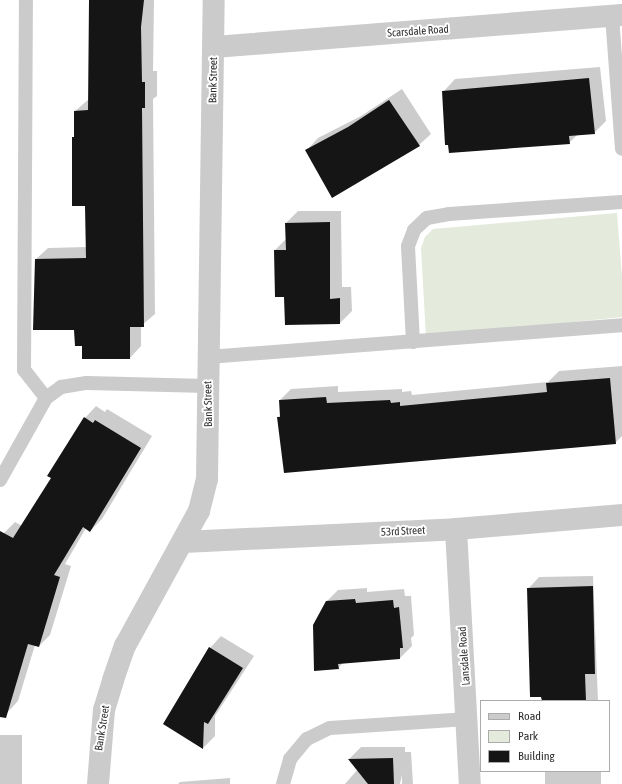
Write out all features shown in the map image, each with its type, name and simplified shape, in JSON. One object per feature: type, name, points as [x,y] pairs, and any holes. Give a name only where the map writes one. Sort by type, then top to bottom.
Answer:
[{"type":"street","name":"Bank Street","points":[[98,784],[104,710],[125,646],[184,542],[199,510],[207,479],[207,386],[214,0]]},
{"type":"street","name":"Scarsdale Road","points":[[214,47],[617,15]]},
{"type":"street","name":"53rd Street","points":[[184,542],[456,529],[622,515]]},
{"type":"street","name":"Lansdale Road","points":[[456,529],[468,719],[470,784]]},
{"type":"lane","points":[[26,0],[24,370],[46,398]]},
{"type":"lane","points":[[617,15],[622,149]]},
{"type":"lane","points":[[413,342],[408,246],[414,230],[427,218],[449,214],[622,202]]},
{"type":"lane","points":[[208,357],[622,325]]},
{"type":"lane","points":[[0,480],[46,398],[61,387],[87,383],[207,386]]},
{"type":"lane","points":[[283,784],[290,759],[307,739],[330,728],[468,719]]},
{"type":"green space","points":[[617,213],[622,277],[622,317],[426,337],[421,248],[425,237],[433,229]]},
{"type":"building","points":[[89,0],[144,0],[141,27],[142,82],[145,82],[145,108],[142,108],[144,327],[130,327],[130,359],[82,359],[82,346],[75,346],[74,330],[33,330],[35,259],[86,258],[85,206],[72,206],[72,137],[74,137],[74,111],[88,110]]},
{"type":"building","points":[[589,78],[595,134],[569,136],[570,144],[449,153],[448,145],[445,145],[442,91]]},
{"type":"building","points":[[389,100],[420,146],[332,198],[305,150],[348,127]]},
{"type":"building","points":[[330,222],[330,299],[340,298],[340,324],[285,325],[284,297],[275,297],[274,250],[286,250],[285,223]]},
{"type":"building","points":[[610,378],[616,444],[284,473],[277,417],[280,417],[279,400],[326,397],[327,403],[390,400],[391,403],[400,402],[400,406],[547,392],[546,383]]},
{"type":"building","points":[[84,417],[93,423],[95,420],[141,448],[90,532],[83,527],[54,575],[60,577],[39,647],[28,644],[6,718],[0,717],[0,531],[13,538],[51,478],[47,476]]},
{"type":"building","points":[[593,586],[595,674],[585,674],[586,700],[542,700],[541,697],[530,697],[527,588]]},
{"type":"building","points":[[355,599],[356,603],[393,600],[394,608],[399,607],[403,648],[400,648],[400,659],[338,664],[339,669],[314,671],[313,625],[326,601]]},
{"type":"building","points":[[209,647],[243,668],[208,724],[204,722],[203,749],[163,724]]},
{"type":"building","points":[[393,758],[394,784],[368,784],[348,759]]}]
